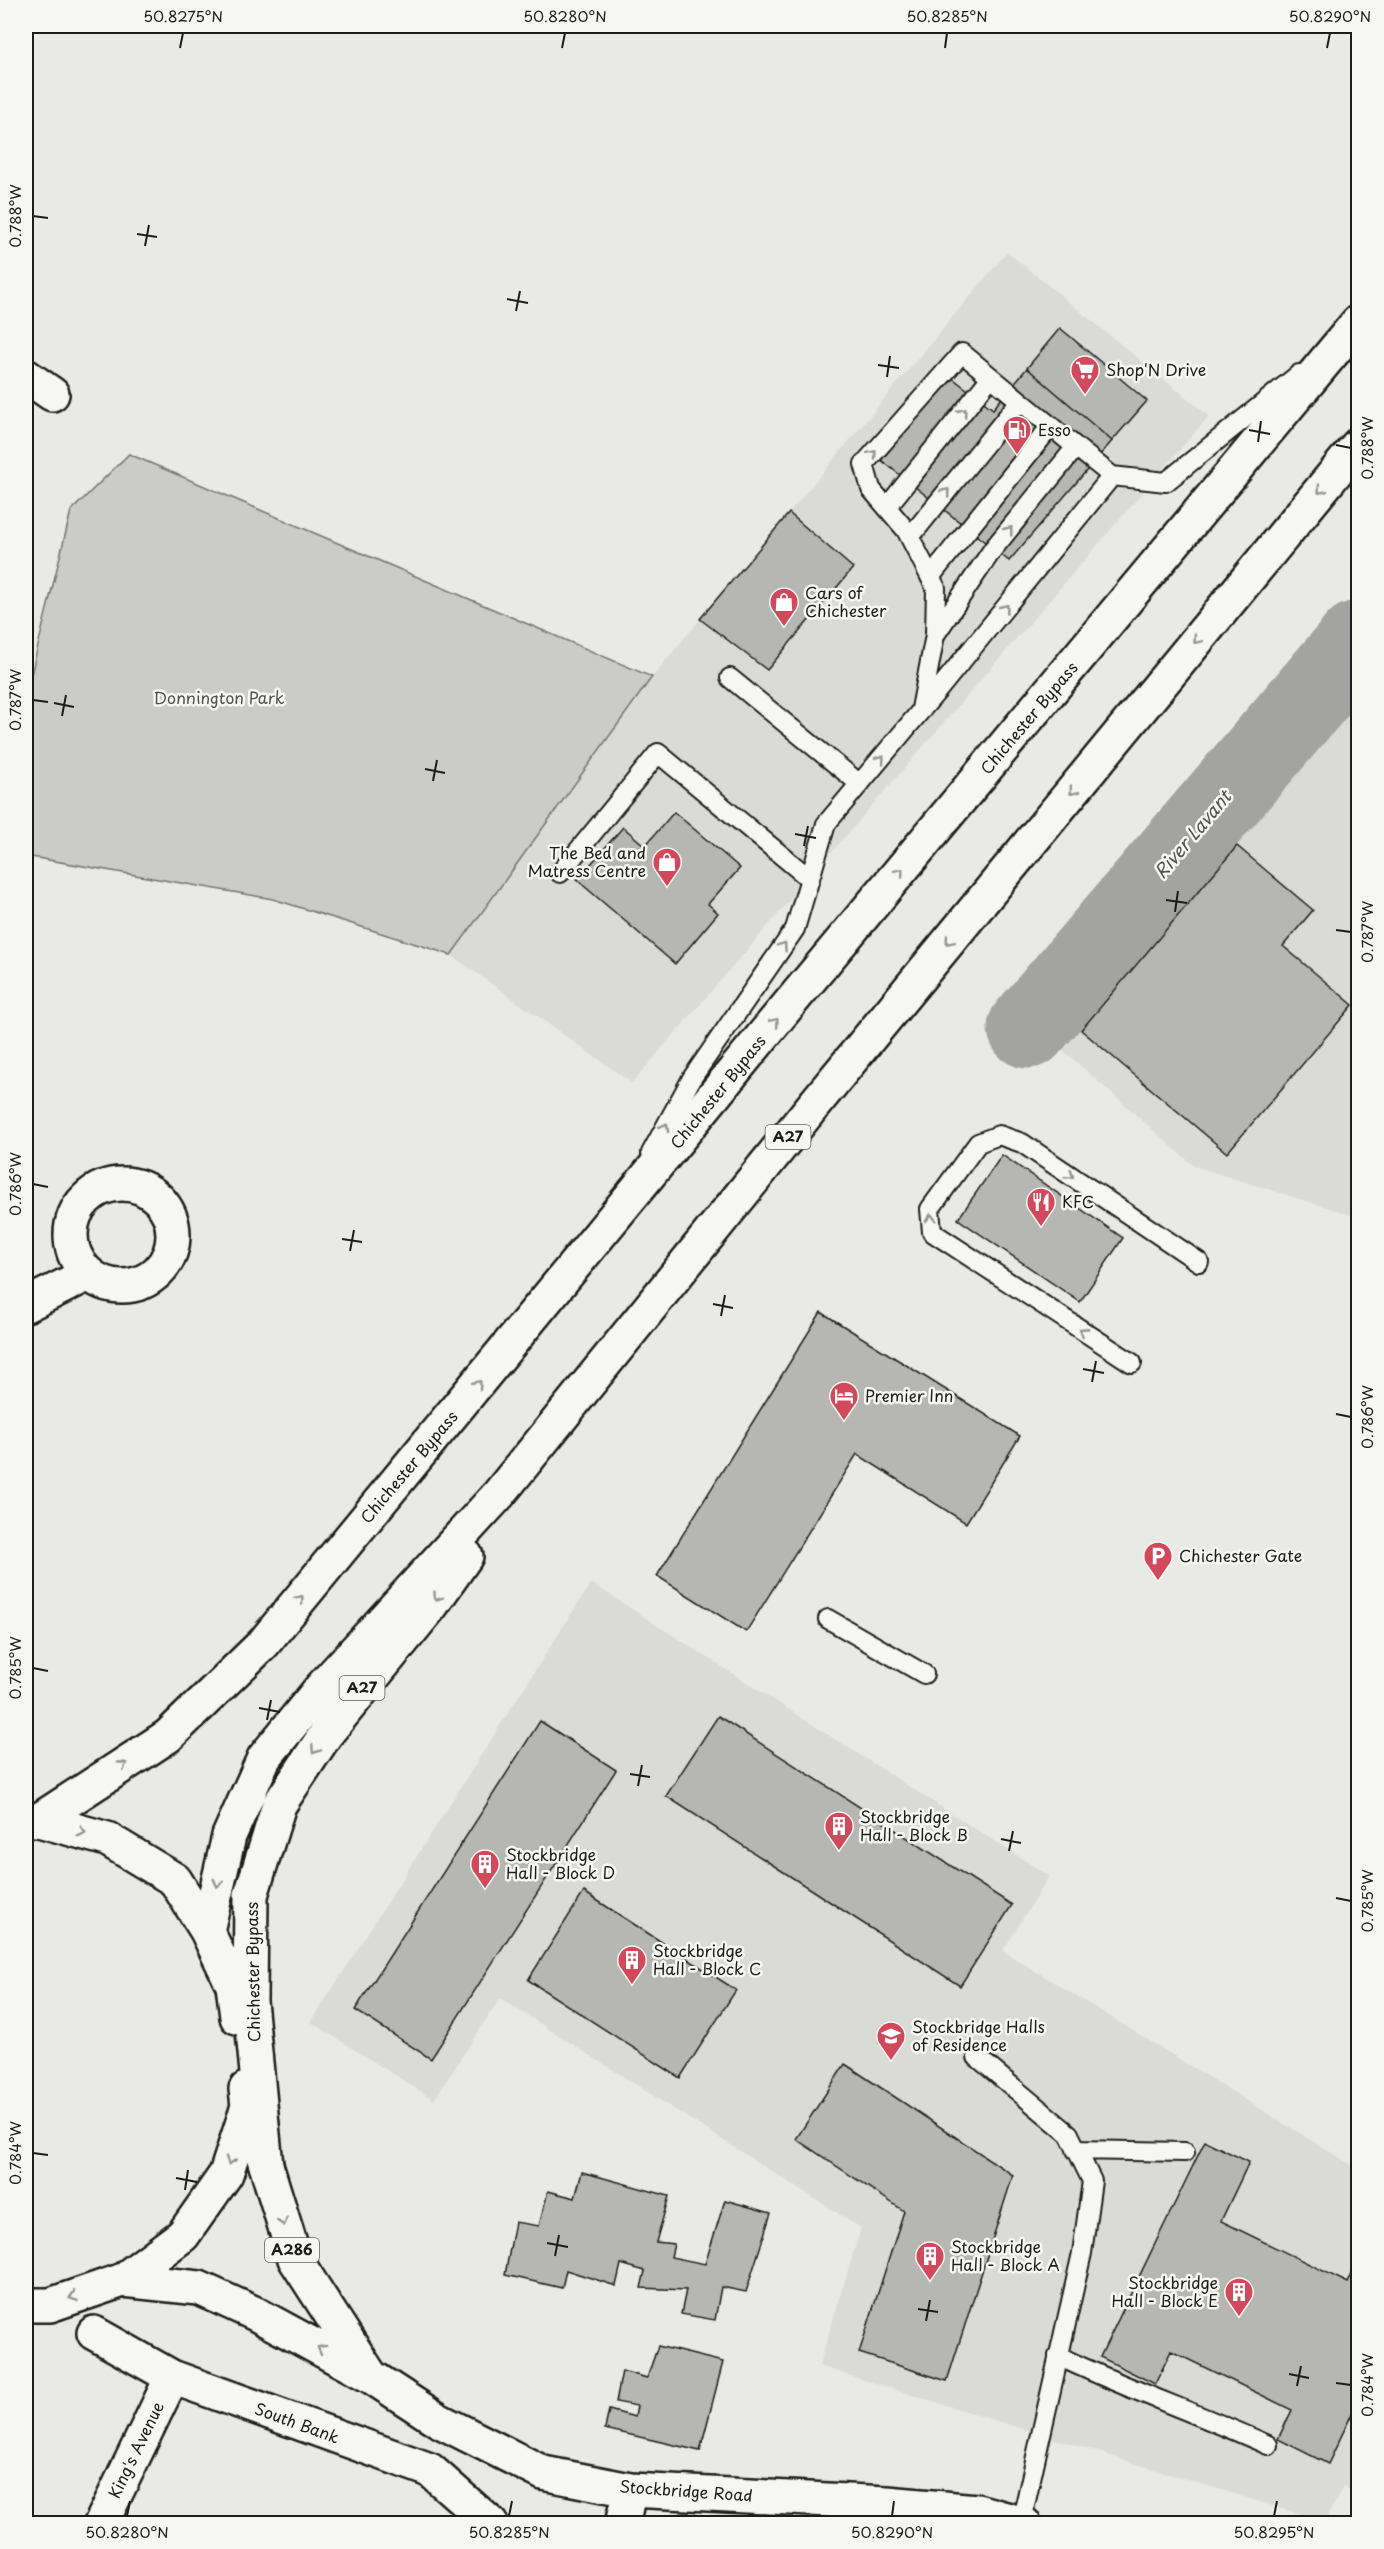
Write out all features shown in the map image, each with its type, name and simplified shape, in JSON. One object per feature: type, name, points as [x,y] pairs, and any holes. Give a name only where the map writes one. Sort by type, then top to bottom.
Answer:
[{"type":"main road","name":"Chichester Bypass","points":[[32,1820],[168,1736],[263,1644],[616,1215],[1354,328]]},
{"type":"main road","points":[[26,376],[52,394]]},
{"type":"main road","name":"Chichester Bypass","points":[[207,1931],[230,1836],[264,1758],[321,1688],[499,1494],[821,1097],[1359,445]]},
{"type":"main road","points":[[26,1305],[88,1274]]},
{"type":"main road","name":"Chichester Bypass","points":[[266,2165],[250,2001],[251,1895],[279,1805],[326,1734],[431,1606],[474,1545],[499,1494]]},
{"type":"main road","name":"Stockbridge Road","points":[[32,1820],[107,1839],[175,1880],[207,1931],[233,1985],[248,2106],[295,2259],[372,2377]]},
{"type":"main road","points":[[26,2305],[50,2305],[123,2280],[183,2235],[226,2174],[248,2106]]},
{"type":"main road","name":"Stockbridge Road","points":[[123,2280],[199,2288],[256,2314],[372,2377],[438,2420],[543,2473],[630,2490],[886,2503],[977,2511],[1023,2523]]},
{"type":"main road","name":"South Bank","points":[[94,2333],[172,2377],[430,2470],[491,2523]]},
{"type":"main road","name":"King's Avenue","points":[[101,2523],[172,2377]]},
{"type":"main road","points":[[622,2523],[630,2490]]},
{"type":"lane","points":[[921,711],[935,635],[936,588],[910,537],[871,489],[864,464],[962,353],[1112,476],[1166,482],[1354,328]]},
{"type":"lane","points":[[887,507],[991,377]]},
{"type":"lane","points":[[910,537],[1020,401]]},
{"type":"lane","points":[[930,577],[1051,426]]},
{"type":"lane","points":[[935,635],[993,549],[1076,447]]},
{"type":"lane","points":[[616,1215],[692,1078],[795,929],[826,824],[1112,476]]},
{"type":"lane","points":[[730,678],[860,784]]},
{"type":"lane","points":[[560,873],[657,753],[810,879]]},
{"type":"lane","points":[[1132,1363],[932,1232],[930,1209],[978,1143],[999,1135],[1022,1143],[1199,1262]]},
{"type":"lane","points":[[828,1619],[924,1674]]},
{"type":"lane","points":[[977,2057],[1069,2134],[1092,2181],[1082,2253],[1023,2523]]},
{"type":"lane","points":[[1076,2150],[1185,2152]]},
{"type":"lane","points":[[1059,2356],[1109,2380],[1200,2415],[1268,2445]]},
{"type":"shaded area","points":[[1007,252],[1209,416],[632,1083],[451,955],[652,677]]},
{"type":"shaded area","points":[[1358,671],[1358,1217],[1194,1166],[1039,1029]]},
{"type":"shaded area","name":"Stockbridge Halls of Residence","points":[[591,1583],[1049,1876],[1003,1951],[1358,2169],[1358,2499],[1344,2485],[1325,2522],[819,2366],[861,2228],[500,1998],[434,2100],[311,2022]]},
{"type":"green space","name":"Donnington Park","points":[[129,454],[652,677],[451,955],[273,899],[26,856],[26,695],[71,511]]},
{"type":"building","points":[[1060,328],[1147,401],[1112,441],[1027,368]]},
{"type":"building","points":[[1027,368],[1112,441],[1009,561],[881,460],[951,377],[993,409]]},
{"type":"building","points":[[789,513],[853,568],[767,670],[700,619]]},
{"type":"building","points":[[674,812],[740,868],[708,904],[718,913],[675,964],[577,880],[623,827],[645,846]]},
{"type":"building","points":[[1237,846],[1313,910],[1283,946],[1353,1005],[1227,1153],[1081,1030]]},
{"type":"building","name":"KFC","points":[[1002,1155],[1123,1238],[1080,1302],[958,1219]]},
{"type":"building","points":[[821,1312],[1020,1436],[966,1523],[857,1454],[746,1632],[657,1576]]},
{"type":"building","name":"Stockbridge Hall - Block B","points":[[718,1716],[1012,1905],[960,1986],[666,1796]]},
{"type":"building","name":"Stockbridge Hall - Block D","points":[[540,1721],[616,1770],[431,2059],[355,2010]]},
{"type":"building","name":"Stockbridge Hall - Block C","points":[[584,1892],[736,1990],[680,2078],[528,1980]]},
{"type":"building","name":"Stockbridge Hall - Block A","points":[[845,2064],[1013,2175],[947,2381],[859,2353],[904,2211],[796,2139]]},
{"type":"building","name":"Stockbridge Hall - Block E","points":[[1205,2141],[1249,2162],[1221,2221],[1348,2283],[1358,2261],[1358,2401],[1328,2464],[1278,2439],[1292,2410],[1171,2351],[1155,2384],[1100,2357]]},
{"type":"building","points":[[582,2172],[669,2196],[656,2242],[674,2244],[671,2257],[705,2264],[725,2200],[771,2213],[746,2292],[721,2287],[715,2320],[681,2314],[686,2290],[641,2288],[645,2271],[621,2264],[616,2286],[566,2270],[562,2288],[505,2275],[515,2222],[539,2226],[548,2191],[575,2198]]},
{"type":"building","points":[[658,2346],[723,2362],[700,2451],[605,2429],[609,2410],[635,2417],[637,2406],[616,2402],[622,2371],[647,2378]]},
{"type":"waterway","name":"River Lavant","points":[[1028,1028],[1358,641]]},
{"type":"place","name":"Shop'N Drive","points":[[1085,396]]},
{"type":"place","name":"Esso","points":[[1017,456]]},
{"type":"place","name":"Cars of Chichester","points":[[784,628]]},
{"type":"place","name":"The Bed and Matress Centre","points":[[667,888]]},
{"type":"place","name":"KFC","points":[[1041,1228]]},
{"type":"place","name":"Premier Inn","points":[[844,1422]]},
{"type":"place","name":"Chichester Gate","points":[[1158,1582]]},
{"type":"place","name":"Stockbridge Hall - Block B","points":[[839,1852]]},
{"type":"place","name":"Stockbridge Hall - Block D","points":[[485,1890]]},
{"type":"place","name":"Stockbridge Hall - Block C","points":[[632,1986]]},
{"type":"place","name":"Stockbridge Halls of Residence","points":[[891,2062]]},
{"type":"place","name":"Stockbridge Hall - Block A","points":[[930,2282]]},
{"type":"place","name":"Stockbridge Hall - Block E","points":[[1239,2318]]}]
